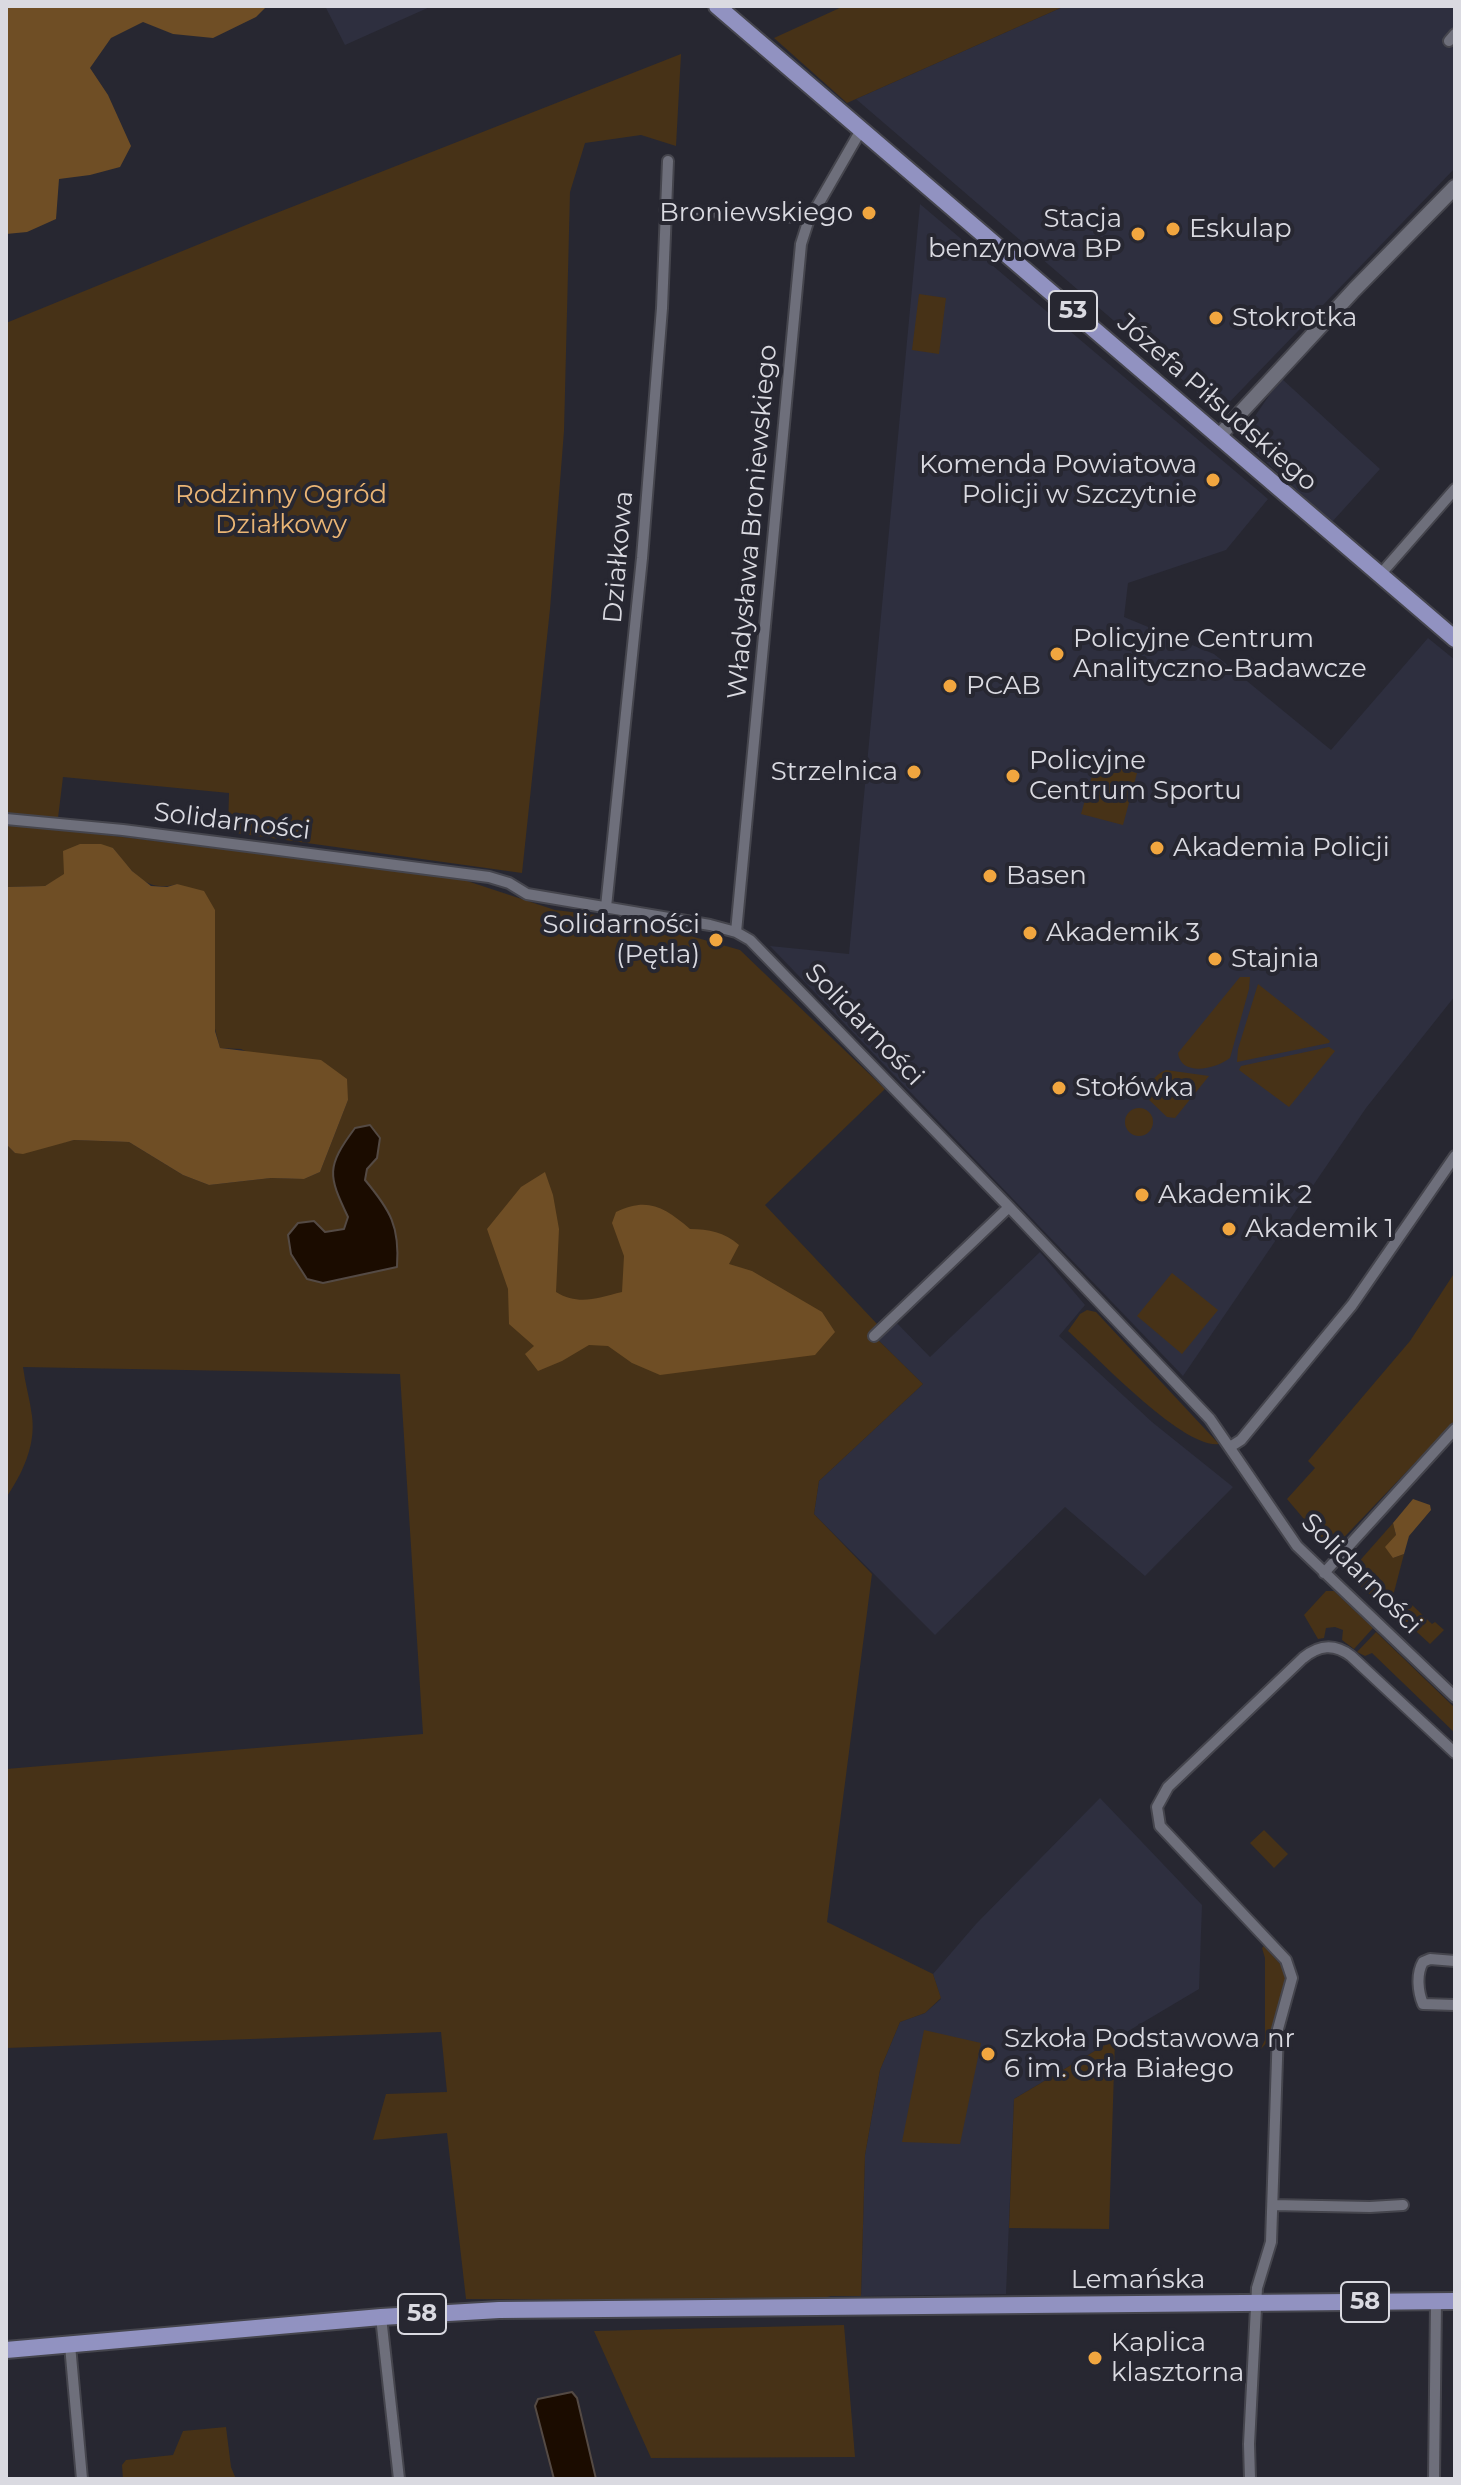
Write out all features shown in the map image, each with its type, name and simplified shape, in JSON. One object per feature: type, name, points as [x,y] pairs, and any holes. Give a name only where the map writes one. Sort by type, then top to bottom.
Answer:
[{"type":"main road","name":"Józefa Piłsudskiego","points":[[717,6],[1455,639]]},
{"type":"main road","name":"Lemańska","points":[[381,2317],[499,2310],[1436,2301]]},
{"type":"main road","name":"58","points":[[1436,2301],[1455,2301]]},
{"type":"main road","name":"58","points":[[6,2350],[381,2317]]},
{"type":"street","name":"Władysława Broniewskiego","points":[[736,932],[801,244],[814,213],[861,130]]},
{"type":"street","name":"Działkowa","points":[[606,907],[642,558],[662,308],[668,161]]},
{"type":"street","points":[[1219,436],[1344,300],[1455,187]]},
{"type":"street","points":[[665,210],[795,217],[814,213]]},
{"type":"street","points":[[1379,576],[1455,489]]},
{"type":"street","name":"Solidarności","points":[[6,819],[123,830],[489,877],[509,883],[527,894],[710,925],[736,932],[750,940],[1210,1419],[1286,1533],[1455,1697]]},
{"type":"street","points":[[1230,1447],[1241,1440],[1352,1305],[1455,1156]]},
{"type":"street","points":[[874,1336],[1009,1207]]},
{"type":"street","points":[[1324,1573],[1455,1429]]},
{"type":"street","points":[[1250,2479],[1256,2304],[1258,2280],[1271,2242],[1278,2029],[1290,1988],[1290,1966],[1160,1826],[1157,1814],[1159,1799],[1303,1658],[1324,1646],[1338,1648],[1351,1656],[1455,1753]]},
{"type":"street","points":[[1455,1961],[1430,1959],[1423,1962],[1419,1968],[1419,1995],[1423,2004],[1455,2005]]},
{"type":"street","points":[[1273,2205],[1403,2205]]},
{"type":"street","points":[[1434,2479],[1436,2301]]},
{"type":"street","points":[[381,2317],[399,2479]]},
{"type":"street","points":[[70,2345],[82,2479]]},
{"type":"shaded area","points":[[6,6],[267,6],[256,17],[213,38],[173,34],[143,22],[111,38],[90,68],[108,95],[131,146],[120,167],[59,179],[56,219],[27,232],[6,234]]},
{"type":"shaded area","points":[[325,6],[432,6],[345,45]]},
{"type":"shaded area","points":[[1065,6],[1455,6],[1455,168],[1220,412],[856,99]]},
{"type":"shaded area","name":"Akademia Policji","points":[[920,204],[1268,499],[1226,550],[1128,583],[1124,617],[1214,654],[1331,750],[1428,638],[1455,660],[1455,996],[1366,1108],[1183,1376],[770,946],[849,954]]},
{"type":"shaded area","points":[[1281,378],[1380,469],[1332,522],[1240,438]]},
{"type":"shaded area","points":[[80,844],[101,844],[113,848],[132,871],[151,886],[177,884],[204,891],[215,910],[215,1031],[220,1048],[321,1060],[347,1079],[348,1100],[320,1172],[304,1179],[271,1178],[209,1185],[183,1175],[129,1142],[74,1140],[23,1154],[15,1153],[6,1144],[6,887],[45,886],[64,874],[63,851]]},
{"type":"shaded area","points":[[370,1125],[380,1138],[377,1158],[367,1169],[365,1180],[392,1219],[397,1240],[397,1267],[323,1283],[307,1279],[291,1254],[288,1235],[298,1223],[314,1221],[325,1232],[344,1229],[348,1217],[334,1181],[335,1162],[355,1128]]},
{"type":"shaded area","points":[[545,1172],[559,1229],[556,1292],[580,1300],[622,1292],[624,1256],[612,1223],[616,1212],[647,1205],[664,1210],[690,1229],[716,1232],[728,1237],[739,1245],[729,1264],[752,1271],[822,1312],[835,1332],[815,1355],[660,1375],[632,1363],[608,1346],[589,1345],[538,1371],[525,1354],[534,1346],[509,1324],[508,1289],[487,1229],[521,1187]]},
{"type":"shaded area","points":[[1040,1252],[1085,1305],[1059,1336],[1152,1422],[1233,1487],[1145,1576],[1065,1507],[935,1635],[814,1514],[819,1481],[923,1384],[870,1332],[889,1315],[930,1357]]},
{"type":"shaded area","points":[[1413,1499],[1430,1505],[1431,1510],[1409,1536],[1404,1554],[1393,1558],[1385,1547],[1396,1535],[1393,1523]]},
{"type":"shaded area","name":"Szkoła Podstawowa nr 6 im. Orła Białego","points":[[1100,1798],[1202,1905],[1199,1989],[1014,2099],[1006,2294],[861,2296],[865,2155],[880,2070],[900,2022],[925,2013],[941,1999],[933,1974],[976,1924]]},
{"type":"shaded area","points":[[572,2392],[577,2398],[596,2479],[554,2479],[535,2406],[538,2399]]},
{"type":"green space","points":[[844,6],[1065,6],[847,103],[774,38]]},
{"type":"green space","name":"Rodzinny Ogród Działkowy","points":[[681,54],[676,146],[641,135],[585,143],[570,192],[564,431],[550,609],[522,873],[228,832],[229,793],[63,777],[58,818],[64,830],[455,877],[555,910],[630,919],[740,950],[885,1089],[765,1205],[878,1325],[871,1333],[923,1384],[819,1481],[814,1514],[872,1574],[827,1922],[933,1974],[941,1998],[925,2013],[900,2022],[880,2070],[865,2155],[861,2296],[831,2296],[812,2301],[466,2299],[447,2133],[373,2140],[386,2094],[447,2092],[441,2032],[6,2048],[6,1769],[423,1734],[400,1374],[23,1367],[32,1416],[32,1438],[22,1469],[6,1498],[6,1144],[15,1153],[74,1140],[129,1142],[183,1175],[209,1185],[271,1178],[304,1179],[320,1172],[348,1100],[241,1049],[220,1048],[177,884],[156,886],[148,883],[133,872],[113,848],[45,886],[6,887],[6,323]]},
{"type":"green space","points":[[919,294],[946,298],[939,354],[912,350]]},
{"type":"green space","points":[[1096,762],[1137,773],[1123,825],[1081,814]]},
{"type":"green space","points":[[1240,977],[1250,977],[1249,989],[1230,1058],[1208,1068],[1185,1065],[1178,1053]]},
{"type":"green space","points":[[1258,984],[1329,1043],[1237,1062],[1238,1049]]},
{"type":"green space","points":[[1329,1047],[1335,1051],[1289,1107],[1239,1070],[1241,1066]]},
{"type":"green space","points":[[1166,1070],[1209,1076],[1175,1118],[1167,1117],[1145,1096],[1152,1081]]},
{"type":"green space","points":[[1139,1108],[1149,1112],[1153,1122],[1149,1132],[1139,1136],[1129,1132],[1125,1122],[1129,1112]]},
{"type":"green space","points":[[1455,1272],[1455,1421],[1331,1551],[1287,1499],[1315,1468],[1308,1461],[1410,1341]]},
{"type":"green space","points":[[1172,1273],[1218,1310],[1182,1354],[1137,1316]]},
{"type":"green space","points":[[1087,1310],[1096,1312],[1219,1444],[1203,1442],[1163,1417],[1068,1331],[1080,1314]]},
{"type":"green space","points":[[1393,1523],[1396,1535],[1393,1558],[1404,1554],[1393,1596],[1377,1601],[1357,1583],[1356,1565]]},
{"type":"green space","points":[[1326,1591],[1334,1591],[1373,1628],[1354,1649],[1342,1640],[1343,1630],[1335,1627],[1326,1628],[1324,1638],[1318,1639],[1304,1615]]},
{"type":"green space","points":[[1400,1603],[1411,1604],[1432,1624],[1435,1622],[1444,1630],[1430,1644],[1394,1611]]},
{"type":"green space","points":[[1376,1632],[1455,1708],[1455,1733],[1372,1653],[1365,1656],[1357,1652]]},
{"type":"green space","points":[[1264,1830],[1288,1854],[1274,1868],[1250,1843]]},
{"type":"green space","points":[[1264,1946],[1282,1966],[1286,1980],[1271,2038],[1260,2050],[1265,2040]]},
{"type":"green space","points":[[924,2030],[981,2043],[960,2144],[902,2142]]},
{"type":"green space","points":[[1115,2039],[1109,2229],[1009,2228],[1014,2099]]},
{"type":"green space","points":[[844,2325],[855,2457],[651,2458],[594,2331]]},
{"type":"green space","points":[[226,2427],[231,2467],[236,2479],[123,2479],[122,2465],[126,2460],[173,2455],[183,2431]]},
{"type":"place","name":"Broniewskiego","points":[[869,213]]},
{"type":"place","name":"Eskulap","points":[[1173,229]]},
{"type":"place","name":"Stacja benzynowa BP","points":[[1138,234]]},
{"type":"place","name":"Stokrotka","points":[[1216,318]]},
{"type":"place","name":"Komenda Powiatowa Policji w Szczytnie","points":[[1213,480]]},
{"type":"place","name":"Policyjne Centrum Analityczno-Badawcze","points":[[1057,654]]},
{"type":"place","name":"PCAB","points":[[950,686]]},
{"type":"place","name":"Strzelnica","points":[[914,772]]},
{"type":"place","name":"Policyjne Centrum Sportu","points":[[1013,776]]},
{"type":"place","name":"Akademia Policji","points":[[1157,848]]},
{"type":"place","name":"Basen","points":[[990,876]]},
{"type":"place","name":"Akademik 3","points":[[1030,933]]},
{"type":"place","name":"Solidarności (Pętla)","points":[[716,940]]},
{"type":"place","name":"Stajnia","points":[[1215,959]]},
{"type":"place","name":"Stołówka","points":[[1059,1088]]},
{"type":"place","name":"Akademik 2","points":[[1142,1195]]},
{"type":"place","name":"Akademik 1","points":[[1229,1229]]},
{"type":"place","name":"Szkoła Podstawowa nr 6 im. Orła Białego","points":[[988,2054]]},
{"type":"place","name":"Kaplica klasztorna","points":[[1095,2358]]}]
